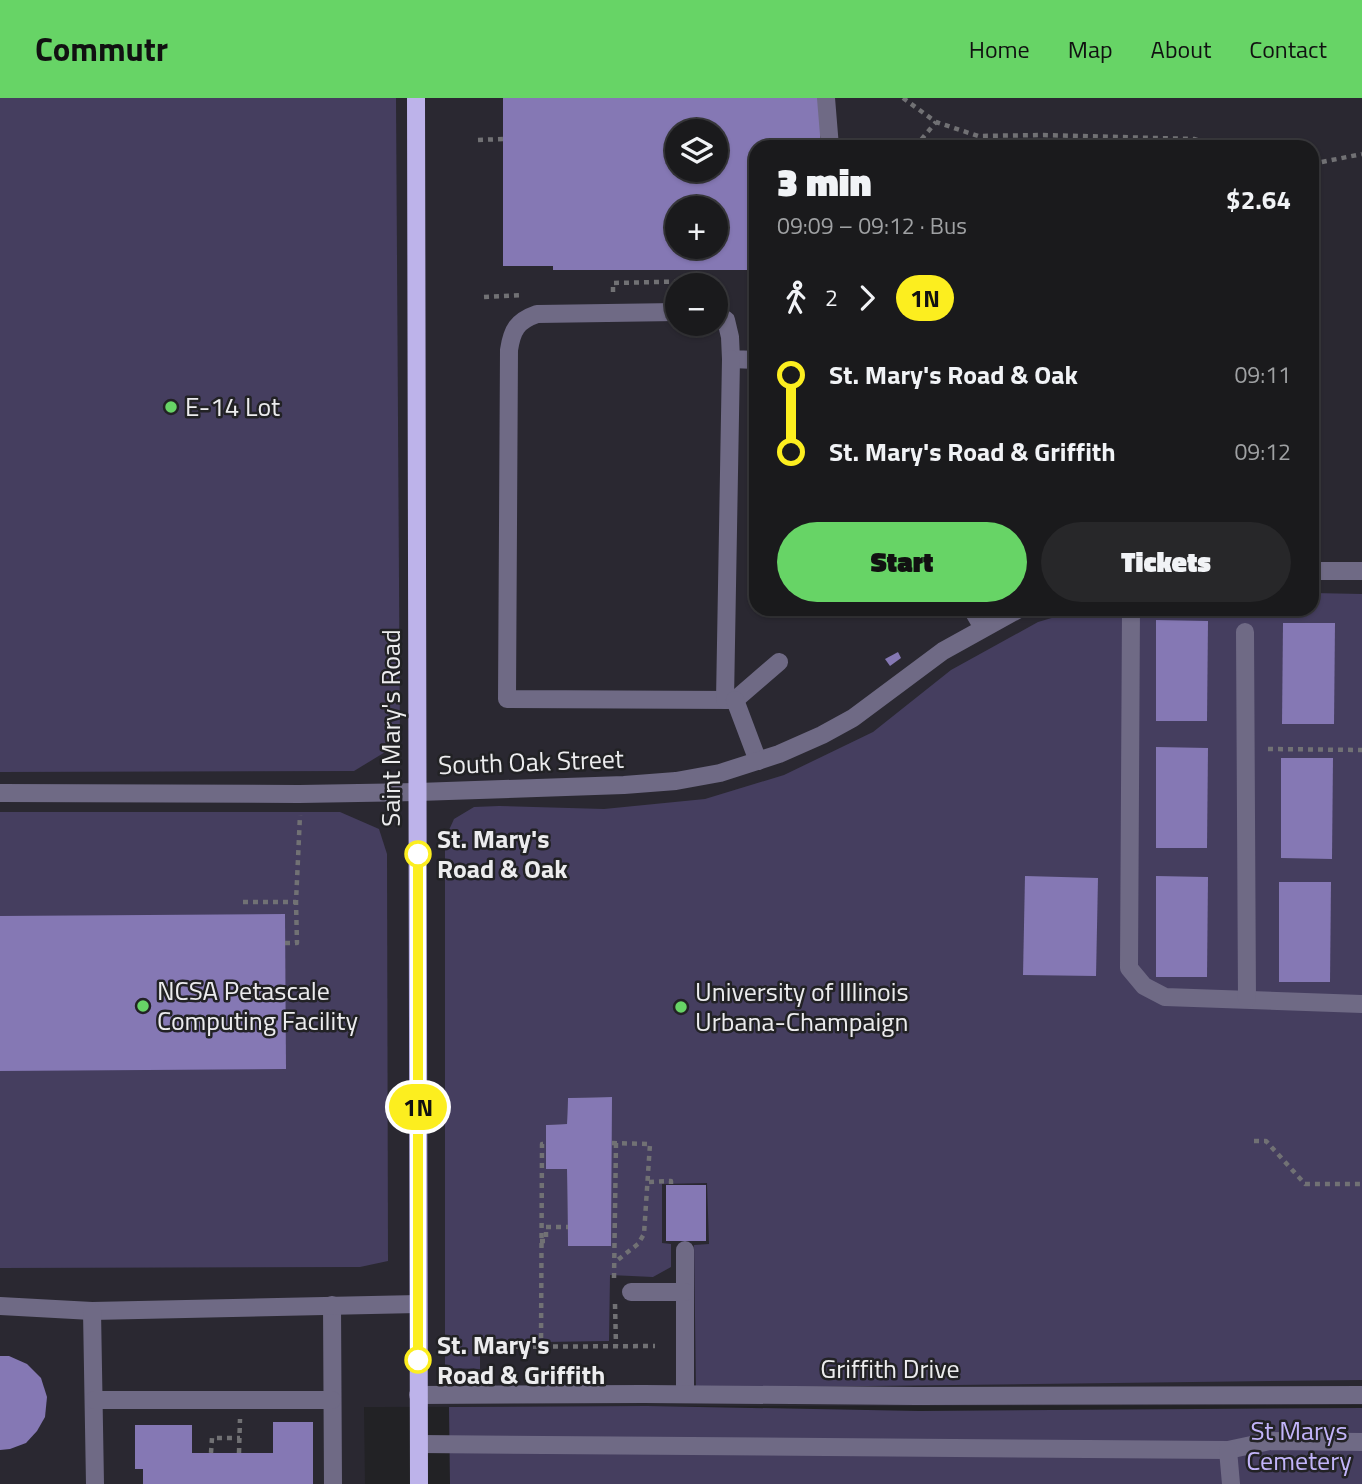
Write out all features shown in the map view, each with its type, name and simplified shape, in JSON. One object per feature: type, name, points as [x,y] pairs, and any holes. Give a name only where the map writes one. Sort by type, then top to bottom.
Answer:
[{"type":"main road","name":"Saint Mary's Road","points":[[416,98],[419,1484]]},
{"type":"street","points":[[826,98],[829,140]]},
{"type":"street","points":[[665,312],[537,314],[523,319],[511,335],[507,699],[730,700],[779,662]]},
{"type":"street","points":[[728,328],[731,359],[730,700],[758,761]]},
{"type":"street","points":[[731,359],[749,359]]},
{"type":"street","points":[[1319,571],[1362,571]]},
{"type":"street","points":[[976,616],[983,628]]},
{"type":"street","name":"South Oak Street","points":[[0,793],[418,792],[676,781],[720,773],[779,754],[822,735],[853,718],[943,651],[1006,616]]},
{"type":"street","points":[[1131,616],[1129,968],[1144,986],[1165,997],[1362,1004]]},
{"type":"street","points":[[1245,632],[1247,999]]},
{"type":"street","points":[[685,1251],[685,1394]]},
{"type":"street","points":[[623,1292],[685,1292]]},
{"type":"street","points":[[0,1306],[93,1311],[418,1304]]},
{"type":"street","points":[[332,1305],[333,1484]]},
{"type":"street","points":[[93,1311],[95,1484]]},
{"type":"street","name":"Griffith Drive","points":[[418,1395],[1362,1395]]},
{"type":"street","points":[[94,1400],[161,1408],[240,1400],[296,1407],[332,1400]]},
{"type":"street","points":[[419,1444],[1228,1450],[1269,1441],[1362,1442]]},
{"type":"street","points":[[1228,1450],[1231,1484]]},
{"type":"path","points":[[903,98],[936,122],[978,136],[1043,135],[1197,140]]},
{"type":"path","points":[[921,140],[936,122]]},
{"type":"path","points":[[478,139],[503,139]]},
{"type":"path","points":[[1319,163],[1362,155]]},
{"type":"path","points":[[612,294],[612,283],[665,282]]},
{"type":"path","points":[[1246,749],[1362,750]]},
{"type":"path","points":[[285,943],[297,943],[299,794]]},
{"type":"path","points":[[243,902],[296,902]]},
{"type":"path","points":[[1254,1141],[1266,1141],[1305,1184],[1362,1184]]},
{"type":"path","points":[[614,1263],[638,1244],[644,1234],[650,1144],[614,1143],[614,1263],[614,1283]]},
{"type":"path","points":[[541,1348],[542,1144],[546,1144]]},
{"type":"path","points":[[649,1182],[671,1181],[671,1185]]},
{"type":"path","points":[[540,1241],[546,1241],[547,1227],[568,1227]]},
{"type":"path","points":[[616,1346],[623,1292]]},
{"type":"path","points":[[483,1347],[655,1346]]},
{"type":"path","points":[[239,1453],[240,1400]]},
{"type":"path","points":[[211,1453],[212,1438],[240,1438]]},
{"type":"shaded area","name":"University of Illinois Urbana-Champaign","points":[[0,98],[1362,98],[1362,1405],[364,1407],[365,1484],[0,1484]]},
{"type":"green space","name":"E-14 Lot","points":[[0,98],[396,98],[400,743],[354,771],[0,772]]},
{"type":"green space","points":[[1319,593],[1362,594],[1362,1380],[696,1388],[694,1245],[709,1244],[707,1183],[662,1184],[662,1243],[671,1244],[671,1267],[653,1277],[610,1275],[609,1341],[480,1343],[480,1369],[445,1368],[445,839],[454,819],[474,807],[604,809],[705,799],[784,775],[873,732],[951,670],[1038,622],[1058,616],[1319,616]],"holes":[[[612,1097],[568,1246],[567,1169],[546,1168],[546,1125],[567,1124],[568,1098]]]},
{"type":"green space","points":[[0,812],[340,812],[379,829],[387,854],[388,1261],[360,1267],[0,1268]]},
{"type":"green space","name":"St Marys Cemetery","points":[[647,1406],[919,1411],[1362,1408],[1362,1484],[450,1484],[449,1407]]},
{"type":"building","points":[[503,98],[820,98],[820,140],[749,140],[749,270],[553,270],[553,266],[503,266]]},
{"type":"building","points":[[1156,620],[1208,621],[1207,721],[1156,721]]},
{"type":"building","points":[[1283,623],[1335,623],[1334,724],[1282,724]]},
{"type":"building","points":[[898,652],[901,658],[890,666],[885,659]]},
{"type":"building","points":[[1156,747],[1208,748],[1207,848],[1156,848]]},
{"type":"building","points":[[1281,758],[1333,758],[1332,859],[1281,858]]},
{"type":"building","points":[[1025,876],[1098,878],[1096,976],[1023,975]]},
{"type":"building","points":[[1156,876],[1208,877],[1207,977],[1156,977]]},
{"type":"building","points":[[1279,882],[1331,882],[1330,982],[1279,982]]},
{"type":"building","name":"NCSA Petascale Computing Facility","points":[[285,914],[286,1069],[0,1071],[0,916]]},
{"type":"building","points":[[612,1097],[611,1246],[568,1246],[567,1169],[546,1169],[546,1125],[567,1124],[568,1098]]},
{"type":"building","points":[[666,1185],[706,1185],[706,1241],[666,1241]]},
{"type":"building","points":[[0,1356],[9,1356],[27,1364],[41,1378],[47,1397],[45,1417],[37,1431],[26,1443],[0,1450]]},
{"type":"building","points":[[273,1422],[313,1422],[313,1484],[143,1484],[143,1469],[135,1469],[135,1425],[192,1425],[192,1453],[273,1453]]},
{"type":"bus line","name":"1N","points":[[418,854],[418,1360]]},
{"type":"place","name":"E-14 Lot","points":[[171,407]]},
{"type":"place","name":"St. Mary's Road & Oak","points":[[418,854]]},
{"type":"place","name":"NCSA Petascale Computing Facility","points":[[143,1006]]},
{"type":"place","name":"University of Illinois Urbana-Champaign","points":[[681,1007]]},
{"type":"place","name":"St. Mary's Road & Griffith","points":[[418,1360]]}]
